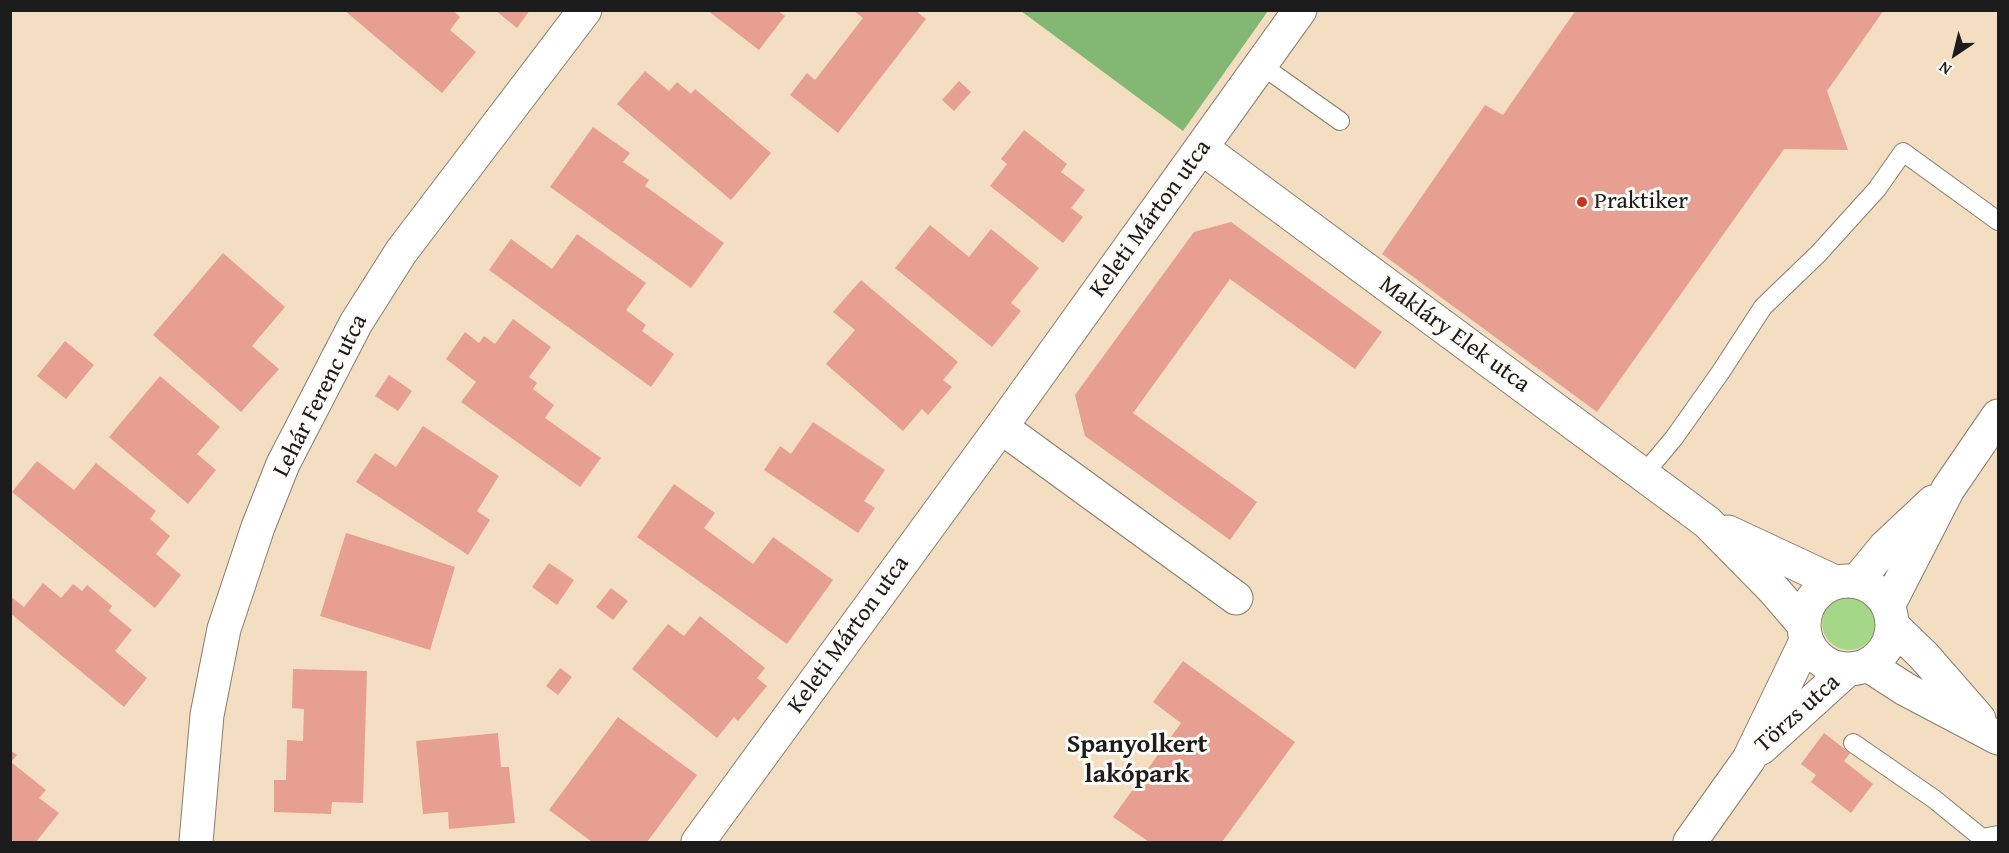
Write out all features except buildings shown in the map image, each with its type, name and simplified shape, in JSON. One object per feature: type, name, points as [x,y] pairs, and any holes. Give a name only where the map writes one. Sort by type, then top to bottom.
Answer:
[{"type":"street","name":"Lehár Ferenc utca","points":[[196,843],[207,715],[224,629],[258,527],[283,464],[356,323],[401,252],[585,10]]},
{"type":"street","name":"Keleti Márton utca","points":[[698,843],[1001,427],[1300,10]]},
{"type":"street","name":"Makláry Elek utca","points":[[1202,148],[1707,522],[1780,596],[1805,633]]},
{"type":"street","points":[[1858,667],[1883,652],[1891,634],[1890,615],[1948,489],[1998,416]]},
{"type":"street","points":[[1001,427],[1236,598]]},
{"type":"street","points":[[1948,489],[1846,582],[1816,594],[1805,614],[1805,633],[1811,650],[1827,664],[1858,667],[1994,735]]},
{"type":"street","name":"Makláry Elek utca","points":[[1707,522],[1846,582]]},
{"type":"street","points":[[1846,582],[1875,590],[1890,615],[1994,735]]},
{"type":"street","name":"Törzs utca","points":[[1690,843],[1749,759],[1805,633]]},
{"type":"street","name":"Törzs utca","points":[[1749,759],[1858,667]]},
{"type":"lane","points":[[1261,65],[1340,121]]},
{"type":"lane","points":[[1643,475],[1674,438],[1763,307],[1819,253],[1877,189],[1903,152],[1991,216]]},
{"type":"lane","points":[[1853,743],[1934,799],[1982,838],[1998,835]]},
{"type":"green space","points":[[1021,11],[1268,11],[1183,131]]},
{"type":"green space","points":[[1849,596],[1859,598],[1868,604],[1874,613],[1876,623],[1874,633],[1868,642],[1859,648],[1849,650],[1839,648],[1830,642],[1824,633],[1822,623],[1824,613],[1830,604],[1839,598]]},
{"type":"place","name":"Praktiker","points":[[1582,202]]},
{"type":"district","name":"Spanyolkert lakópark","points":[[1137,760]]}]
